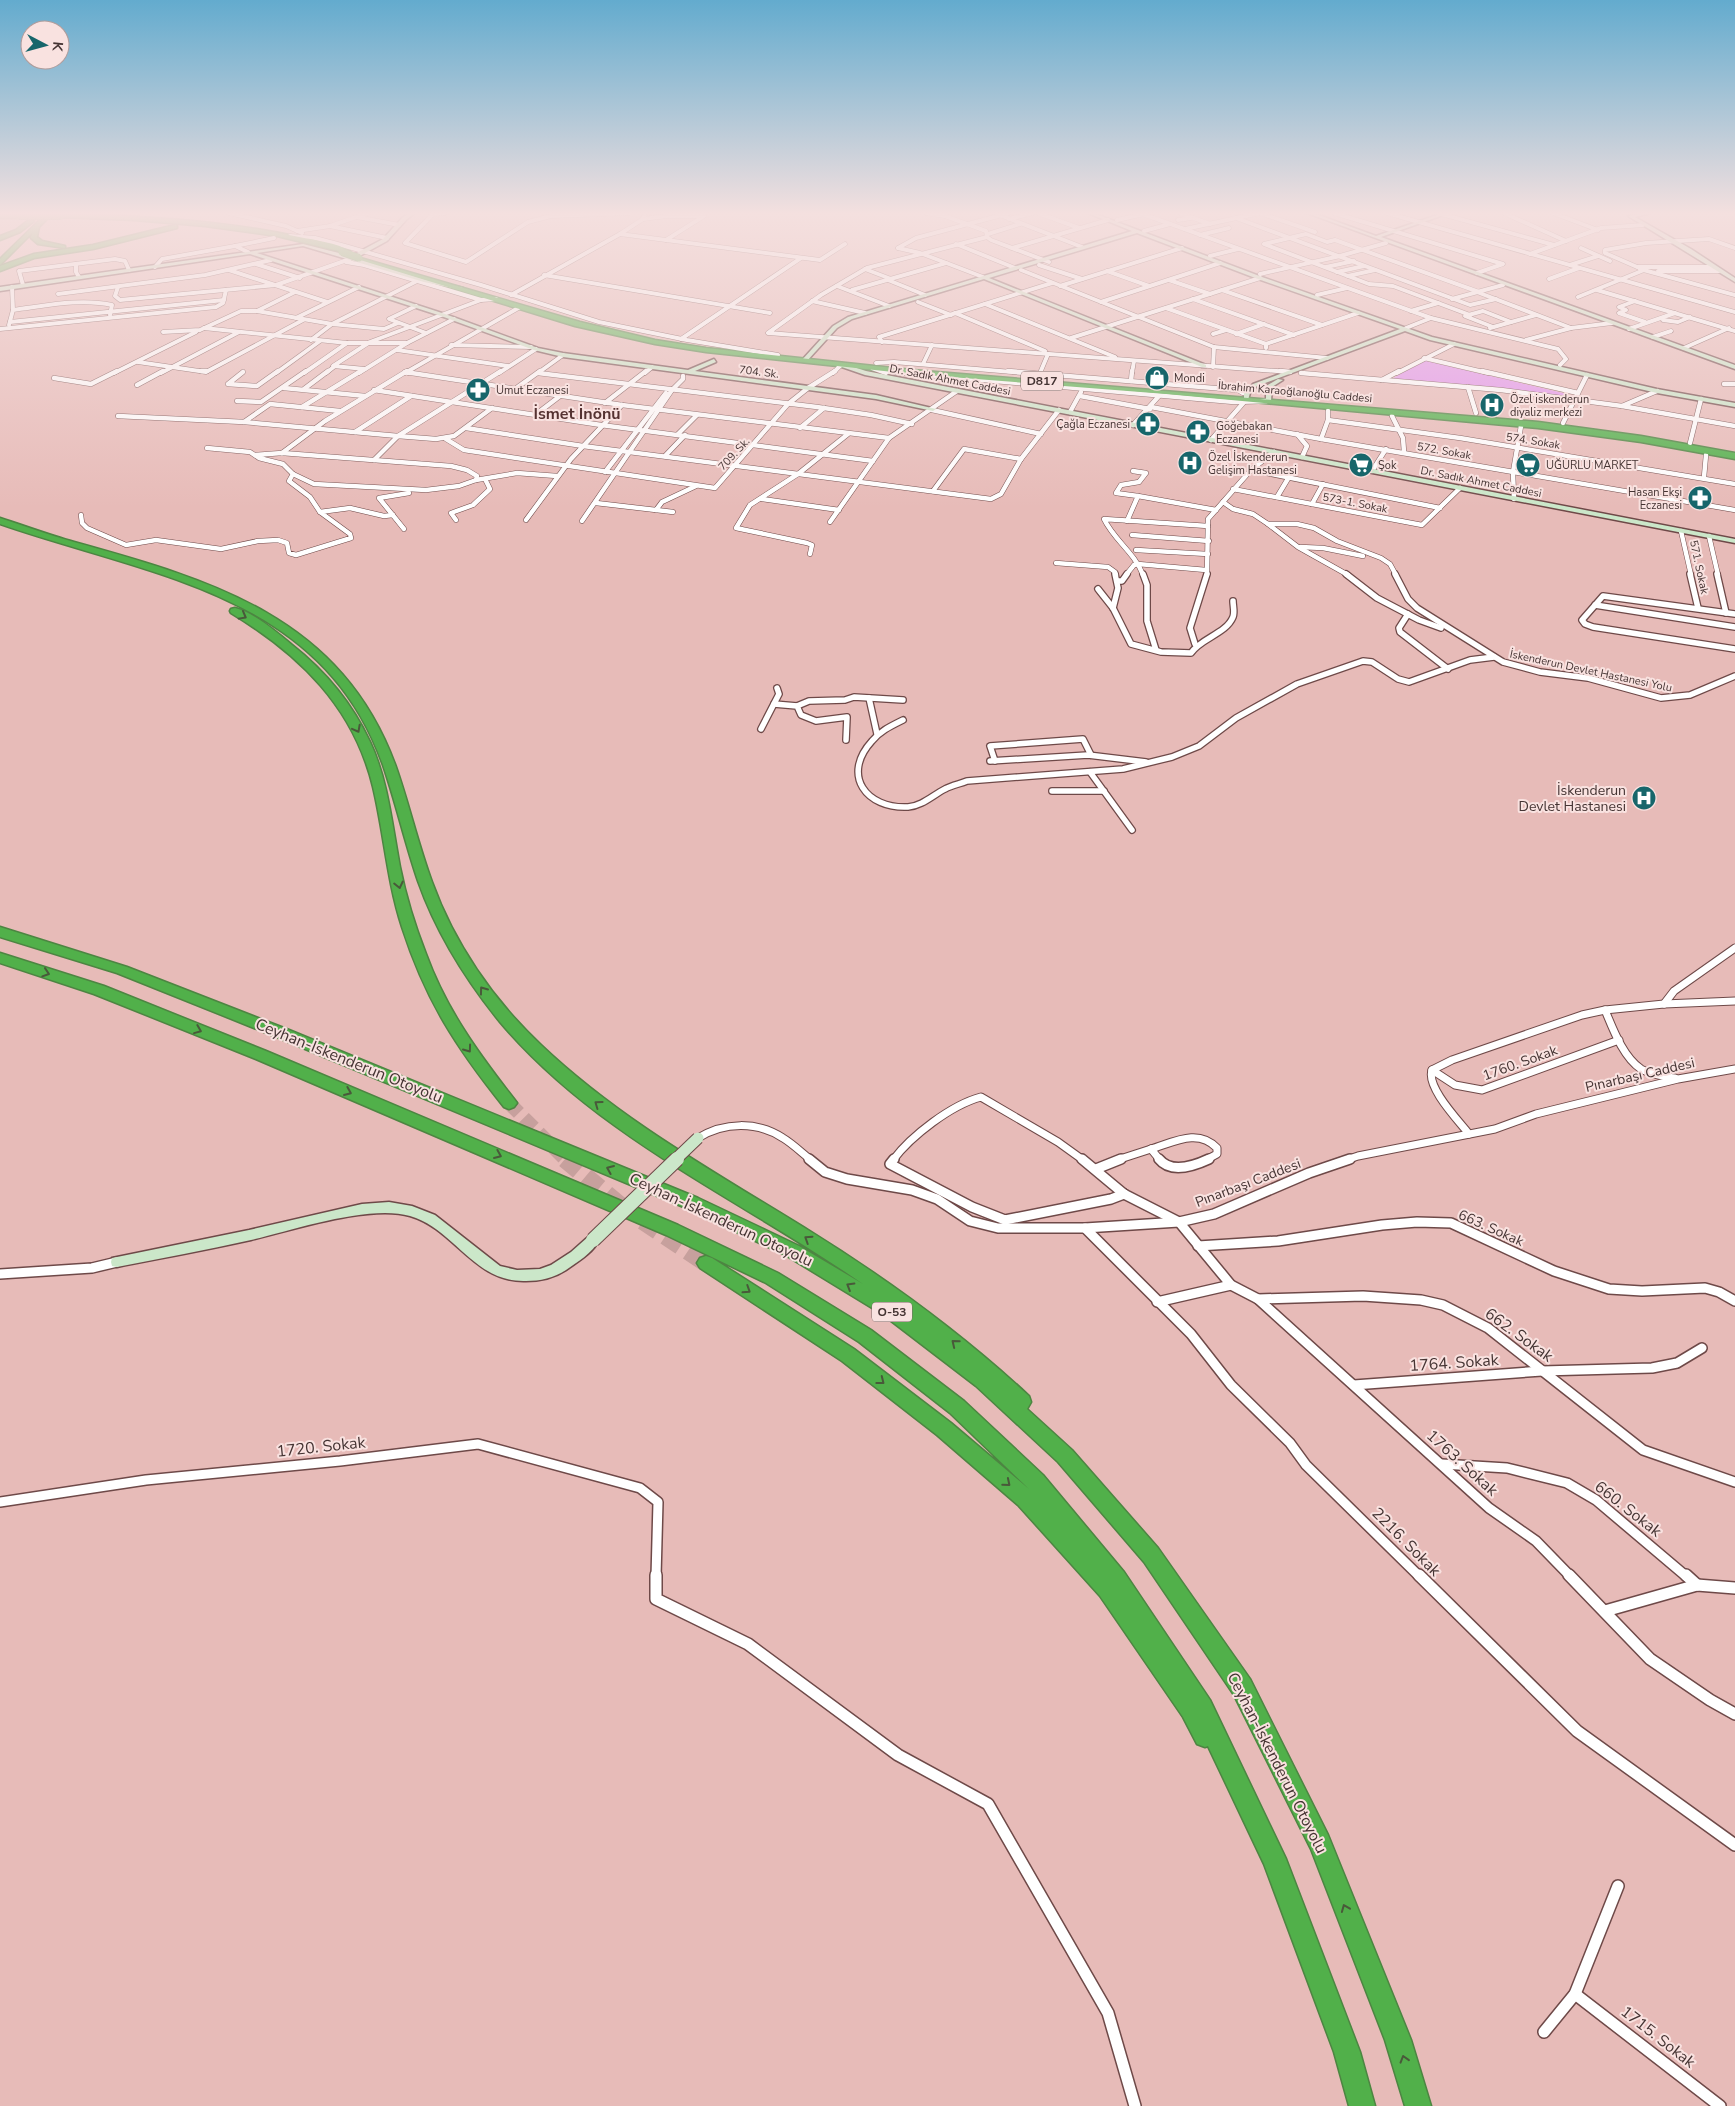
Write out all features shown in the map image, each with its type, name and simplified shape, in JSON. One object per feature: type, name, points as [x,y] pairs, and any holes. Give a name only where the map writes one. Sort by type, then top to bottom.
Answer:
[{"type":"highway","name":"İbrahim Karaoğlanoğlu Caddesi","points":[[538,311],[613,333],[696,348],[760,357],[813,359],[841,365],[874,366]]},
{"type":"highway","name":"İbrahim Karaoğlanoğlu Caddesi","points":[[553,311],[596,324],[688,343],[778,355],[874,366],[1245,397],[1476,413],[1563,422],[1732,451]]},
{"type":"highway","points":[[696,348],[710,355],[714,361],[760,357]]},
{"type":"highway","name":"İbrahim Karaoğlanoğlu Caddesi","points":[[1268,398],[1538,424],[1646,440],[1735,456]]},
{"type":"highway","points":[[1268,398],[1290,408],[1521,426],[1589,435],[1735,461]]},
{"type":"highway","points":[[0,521],[152,566],[230,596],[266,616],[318,655],[339,676],[374,729],[389,763],[420,868],[440,918],[466,966],[495,1006],[534,1049],[584,1094],[642,1136],[896,1296],[993,1374],[1073,1451],[1157,1551],[1242,1687]]},
{"type":"highway","points":[[0,529],[184,586],[252,620],[306,661],[325,681],[344,707],[360,734],[374,768],[408,925],[428,980],[454,1029],[509,1103]]},
{"type":"highway","name":"Ceyhan-İskenderun Otoyolu","points":[[0,932],[122,970],[284,1034],[692,1203],[792,1251],[888,1309],[983,1380],[1065,1456],[1151,1555],[1242,1687],[1320,1843],[1398,2040],[1418,2106]]},
{"type":"highway","name":"Ceyhan-İskenderun Otoyolu","points":[[0,958],[99,990],[262,1055],[663,1226],[772,1278],[865,1336],[957,1407],[1036,1482],[1117,1579],[1202,1708],[1274,1859],[1347,2052],[1362,2106]]},
{"type":"highway","points":[[706,1263],[848,1355],[944,1429],[1025,1498],[1107,1589],[1191,1709],[1274,1859]]},
{"type":"street","points":[[7,329],[12,311]]},
{"type":"street","points":[[10,322],[107,311]]},
{"type":"street","points":[[110,311],[110,318]]},
{"type":"street","points":[[0,330],[175,311]]},
{"type":"street","points":[[54,378],[91,384],[240,311]]},
{"type":"street","points":[[259,311],[303,320],[384,329],[398,323]]},
{"type":"street","points":[[296,318],[309,311]]},
{"type":"street","points":[[311,340],[332,324],[357,311]]},
{"type":"street","points":[[405,311],[388,319],[426,333]]},
{"type":"street","name":"704. Sk.","points":[[432,311],[533,348],[563,355],[652,367],[686,374],[876,397],[933,409]]},
{"type":"street","points":[[335,366],[332,366],[370,342],[452,311]]},
{"type":"street","points":[[282,453],[340,411],[510,311]]},
{"type":"street","points":[[562,311],[582,318],[681,339],[778,355]]},
{"type":"street","points":[[681,339],[722,311]]},
{"type":"street","points":[[760,311],[770,313]]},
{"type":"street","points":[[799,311],[768,333],[1290,372]]},
{"type":"street","points":[[857,311],[865,313]]},
{"type":"street","points":[[813,359],[825,337],[840,322],[871,311]]},
{"type":"street","points":[[829,344],[853,322],[888,311]]},
{"type":"street","points":[[945,311],[1050,354]]},
{"type":"street","points":[[882,342],[879,337],[962,311]]},
{"type":"street","points":[[1003,311],[1123,360]]},
{"type":"street","points":[[1068,311],[1204,366]]},
{"type":"street","points":[[1124,311],[1214,347],[1327,358]]},
{"type":"street","points":[[1071,338],[1156,311]]},
{"type":"street","points":[[1175,311],[1266,344],[1358,313]]},
{"type":"street","points":[[1228,311],[1294,335]]},
{"type":"street","points":[[1283,311],[1322,325]]},
{"type":"street","points":[[1353,311],[1406,330],[1454,344],[1657,391],[1735,405]]},
{"type":"street","points":[[1358,311],[1406,330],[1447,340],[1735,401]]},
{"type":"street","points":[[1413,311],[1479,331],[1558,349],[1566,359],[1560,365]]},
{"type":"street","points":[[1460,311],[1470,315]]},
{"type":"street","points":[[1482,311],[1465,316],[1493,327]]},
{"type":"street","points":[[1484,311],[1510,322]]},
{"type":"street","points":[[1527,311],[1571,328]]},
{"type":"street","points":[[1580,311],[1735,366]]},
{"type":"street","points":[[1623,311],[1619,313],[1645,322]]},
{"type":"street","points":[[1669,311],[1735,331]]},
{"type":"street","points":[[1663,320],[1675,313]]},
{"type":"street","points":[[1479,331],[1536,315]]},
{"type":"street","points":[[1629,328],[1645,322],[1663,320],[1678,322],[1690,317]]},
{"type":"street","points":[[1268,398],[1270,384],[1406,330],[1431,318]]},
{"type":"street","points":[[302,407],[426,333],[454,319]]},
{"type":"street","points":[[138,362],[206,372],[303,320]]},
{"type":"street","points":[[1524,341],[1571,328],[1612,323]]},
{"type":"street","points":[[1236,334],[1264,324]]},
{"type":"street","points":[[1684,348],[1735,325]]},
{"type":"street","points":[[163,332],[202,329],[346,343],[407,344]]},
{"type":"street","points":[[1213,334],[1226,330]]},
{"type":"street","points":[[1211,440],[1256,384],[1406,330]]},
{"type":"street","points":[[1653,337],[1671,331]]},
{"type":"street","points":[[137,385],[239,332]]},
{"type":"street","points":[[243,372],[228,384],[257,386],[320,341]]},
{"type":"street","points":[[237,401],[261,402],[284,388],[346,343]]},
{"type":"street","points":[[1266,344],[1266,352]]},
{"type":"street","points":[[1382,380],[1454,344]]},
{"type":"street","points":[[451,345],[533,348]]},
{"type":"street","points":[[923,364],[932,345]]},
{"type":"street","points":[[1213,367],[1214,347]]},
{"type":"street","points":[[374,460],[398,436],[533,348]]},
{"type":"street","points":[[397,350],[508,366]]},
{"type":"street","points":[[1040,374],[1050,354]]},
{"type":"street","points":[[515,389],[563,355]]},
{"type":"street","points":[[1424,358],[1578,393]]},
{"type":"street","points":[[582,522],[613,474],[645,431],[678,378],[714,361]]},
{"type":"street","points":[[1131,381],[1134,361]]},
{"type":"street","points":[[874,366],[890,362],[1131,381],[1238,390],[1245,397]]},
{"type":"street","name":"709. Sk.","points":[[446,439],[464,450],[715,488],[788,404],[841,365]]},
{"type":"street","name":"Dr. Sadık Ahmet Caddesi","points":[[841,365],[865,374],[1735,541]]},
{"type":"street","points":[[304,389],[335,366],[364,369]]},
{"type":"street","points":[[874,366],[888,373],[1082,390],[1159,396],[1245,397]]},
{"type":"street","points":[[605,403],[652,367]]},
{"type":"street","points":[[405,372],[605,403],[889,438]]},
{"type":"street","points":[[538,372],[824,408],[871,415],[912,424]]},
{"type":"street","points":[[1301,373],[1468,387],[1575,399],[1735,426]]},
{"type":"street","points":[[1563,422],[1587,375]]},
{"type":"street","points":[[1724,384],[1735,384]]},
{"type":"street","points":[[1468,387],[1476,413]]},
{"type":"street","points":[[284,388],[365,396]]},
{"type":"street","points":[[605,472],[651,409],[671,389]]},
{"type":"street","points":[[374,390],[601,425],[873,461]]},
{"type":"street","points":[[1070,412],[1082,390]]},
{"type":"street","points":[[1622,406],[1657,391]]},
{"type":"street","points":[[830,522],[889,438],[957,392]]},
{"type":"street","points":[[355,432],[411,396]]},
{"type":"street","points":[[535,415],[560,396]]},
{"type":"street","name":"572. Sokak","points":[[1080,396],[1227,420],[1321,439],[1735,510]]},
{"type":"street","points":[[1133,425],[1159,396]]},
{"type":"street","points":[[1690,443],[1701,399]]},
{"type":"street","points":[[244,422],[270,404],[340,411]]},
{"type":"street","points":[[526,520],[566,465],[601,425],[622,405]]},
{"type":"street","points":[[118,416],[244,422],[446,439],[460,434],[492,408]]},
{"type":"street","points":[[800,428],[824,408]]},
{"type":"street","points":[[933,409],[1041,434]]},
{"type":"street","points":[[466,428],[583,446],[991,499],[1001,494],[1021,459],[1059,410]]},
{"type":"street","points":[[1321,439],[1328,420],[1328,411]]},
{"type":"street","points":[[678,434],[697,415]]},
{"type":"street","points":[[1392,416],[1406,444],[1404,452]]},
{"type":"street","name":"574. Sokak","points":[[1328,420],[1517,447],[1704,477],[1735,484]]},
{"type":"street","points":[[1514,499],[1514,472],[1521,426]]},
{"type":"street","points":[[810,554],[812,545],[807,542],[736,528],[750,505],[798,474],[848,434]]},
{"type":"street","points":[[1297,434],[1306,446],[1302,457]]},
{"type":"street","points":[[666,456],[685,435]]},
{"type":"street","points":[[207,448],[250,452],[255,456],[284,464],[290,467],[293,474],[314,484],[428,490]]},
{"type":"street","points":[[933,490],[964,449],[1021,459]]},
{"type":"street","points":[[1372,471],[1386,450]]},
{"type":"street","points":[[1195,644],[1190,628],[1203,591],[1209,541],[1208,519],[1251,470],[1274,452]]},
{"type":"street","points":[[255,456],[282,453],[460,467],[477,476],[476,480]]},
{"type":"street","points":[[1704,477],[1706,455]]},
{"type":"street","points":[[1251,470],[1440,508]]},
{"type":"street","points":[[1133,471],[1146,474],[1139,482],[1121,485],[1116,493],[1216,510]]},
{"type":"street","points":[[404,529],[378,498],[459,486],[476,480],[517,473],[557,476]]},
{"type":"street","points":[[81,515],[82,524],[87,528],[124,544],[156,540],[221,549],[258,541],[278,540],[287,543],[289,553],[296,555],[351,538],[350,534],[320,512],[310,497],[290,481],[293,474]]},
{"type":"street","points":[[1277,497],[1289,477]]},
{"type":"street","points":[[456,520],[451,513],[477,504],[490,489],[485,479]]},
{"type":"street","points":[[1312,504],[1323,484]]},
{"type":"street","points":[[656,510],[662,502],[697,485]]},
{"type":"street","name":"573-1. Sokak","points":[[1233,489],[1422,525],[1460,488]]},
{"type":"street","points":[[1127,521],[1138,496]]},
{"type":"street","points":[[762,499],[839,510]]},
{"type":"street","points":[[596,502],[673,512]]},
{"type":"street","name":"İskenderun Devlet Hastanesi Yolu","points":[[1223,502],[1233,509],[1253,514],[1268,524],[1297,524],[1314,528],[1330,535],[1337,541],[1390,564],[1408,599],[1416,608],[1504,662],[1526,669],[1588,678],[1673,700],[1688,696],[1735,676]]},
{"type":"street","points":[[320,512],[350,508],[384,516],[393,515]]},
{"type":"street","points":[[1156,650],[1147,621],[1147,585],[1138,564],[1109,530],[1104,519],[1208,526]]},
{"type":"street","points":[[1174,524],[1176,538]]},
{"type":"street","points":[[1268,524],[1298,547],[1350,576],[1377,598],[1408,614],[1456,634]]},
{"type":"street","name":"571. Sokak","points":[[1681,530],[1698,608]]},
{"type":"street","points":[[1132,535],[1209,541]]},
{"type":"street","points":[[1709,536],[1726,612]]},
{"type":"street","points":[[1298,547],[1323,548],[1382,560]]},
{"type":"street","points":[[1136,550],[1208,554]]},
{"type":"street","points":[[1172,552],[1173,567]]},
{"type":"street","points":[[1056,563],[1108,567],[1115,572],[1118,588],[1113,608]]},
{"type":"street","points":[[1117,581],[1122,581],[1134,565],[1138,564],[1206,570]]},
{"type":"street","points":[[1098,589],[1113,608],[1131,644],[1182,654],[1191,653],[1195,644],[1228,623],[1234,616],[1233,601]]},
{"type":"street","points":[[1735,614],[1603,596],[1582,620],[1585,624],[1735,649]]},
{"type":"street","points":[[1595,605],[1735,627]]},
{"type":"street","points":[[1408,614],[1399,628],[1400,632],[1448,669]]},
{"type":"street","points":[[903,720],[877,734],[861,756],[858,774],[860,787],[872,799],[892,806],[910,807],[928,800],[946,788],[967,782],[1124,769],[1172,757],[1199,746],[1236,718],[1297,684],[1363,661],[1372,662],[1398,679],[1409,682],[1470,660],[1494,657]]},
{"type":"street","points":[[762,729],[778,694],[777,688]]},
{"type":"street","points":[[774,704],[796,706],[809,702],[845,700],[854,697],[904,700]]},
{"type":"street","points":[[868,698],[877,734]]},
{"type":"street","points":[[845,700],[847,717],[846,740]]},
{"type":"street","points":[[796,706],[801,715],[816,720],[847,717]]},
{"type":"street","points":[[1091,755],[1084,739],[990,746],[992,761],[1091,755],[1148,763]]},
{"type":"street","points":[[1090,772],[1132,830]]},
{"type":"street","points":[[1052,791],[1104,791]]},
{"type":"street","points":[[1664,1004],[1674,991],[1735,948]]},
{"type":"street","points":[[1469,1134],[1434,1088],[1430,1076],[1432,1070],[1452,1060],[1556,1023],[1605,1010],[1664,1004],[1735,1001]]},
{"type":"street","points":[[1605,1010],[1619,1040],[1639,1069],[1678,1079]]},
{"type":"street","name":"1760. Sokak","points":[[1432,1070],[1450,1084],[1466,1090],[1482,1090],[1619,1040]]},
{"type":"street","name":"Pınarbaşı Caddesi","points":[[698,1138],[711,1130],[728,1126],[744,1125],[768,1130],[784,1138],[825,1172],[847,1179],[912,1190],[937,1199],[970,1221],[998,1228],[1084,1228],[1179,1222],[1214,1214],[1309,1173],[1358,1156],[1495,1129],[1536,1114],[1678,1079],[1735,1069]]},
{"type":"street","points":[[1124,1194],[1111,1199],[1005,1220],[994,1218],[890,1164],[903,1147],[949,1112],[970,1100],[981,1097],[1032,1126],[1096,1168],[1124,1194],[1179,1222]]},
{"type":"street","points":[[1096,1168],[1122,1157],[1151,1148],[1194,1137],[1204,1138],[1212,1142],[1217,1148],[1217,1154],[1210,1159],[1191,1166],[1173,1168],[1164,1166],[1151,1148]]},
{"type":"street","points":[[0,1274],[92,1268],[249,1236],[362,1209],[389,1207],[412,1211],[431,1219],[496,1271],[517,1276],[540,1275],[556,1269],[576,1256],[698,1138]]},
{"type":"street","name":"1763. Sokak","points":[[1179,1222],[1231,1285],[1258,1299],[1490,1508],[1536,1541],[1650,1659],[1710,1700],[1735,1714]]},
{"type":"street","name":"663. Sokak","points":[[1198,1246],[1278,1241],[1382,1225],[1418,1222],[1451,1223],[1554,1271],[1609,1289],[1642,1291],[1705,1288],[1719,1292],[1735,1301]]},
{"type":"street","name":"2216. Sokak","points":[[1084,1228],[1191,1334],[1231,1385],[1290,1442],[1306,1465],[1577,1731],[1734,1843]]},
{"type":"street","points":[[1157,1302],[1231,1285]]},
{"type":"street","name":"662. Sokak","points":[[1258,1299],[1363,1296],[1421,1300],[1443,1305],[1488,1328],[1643,1450],[1735,1482]]},
{"type":"street","name":"1764. Sokak","points":[[1354,1385],[1542,1371],[1652,1368],[1677,1363],[1702,1348]]},
{"type":"street","name":"1720. Sokak","points":[[0,1502],[146,1480],[340,1461],[478,1444],[640,1488],[658,1502],[656,1599],[748,1644],[898,1755],[988,1804],[1108,2014],[1134,2106]]},
{"type":"street","name":"660. Sokak","points":[[1442,1464],[1507,1468],[1567,1483],[1596,1500],[1697,1585]]},
{"type":"street","points":[[1605,1611],[1697,1585],[1735,1588]]},
{"type":"street","points":[[1544,2032],[1575,1994],[1618,1886]]},
{"type":"street","name":"1715. Sokak","points":[[1575,1994],[1720,2106]]},
{"type":"shaded area","points":[[1423,360],[1567,394],[1566,397],[1488,387],[1392,379]]},
{"type":"tunnel","points":[[509,1103],[565,1159]]},
{"type":"tunnel","points":[[565,1159],[622,1207]]},
{"type":"tunnel","points":[[643,1221],[706,1263]]},
{"type":"place","name":"Mondi","points":[[1157,378]]},
{"type":"place","name":"Umut Eczanesi","points":[[478,390]]},
{"type":"place","name":"Özel iskenderun diyaliz merkezi","points":[[1492,405]]},
{"type":"place","name":"Çağla Eczanesi","points":[[1148,424]]},
{"type":"place","name":"Göğebakan Eczanesi","points":[[1198,432]]},
{"type":"place","name":"Özel İskenderun Gelişim Hastanesi","points":[[1190,463]]},
{"type":"place","name":"Şok","points":[[1361,465]]},
{"type":"place","name":"UĞURLU MARKET","points":[[1528,465]]},
{"type":"place","name":"Hasan Ekşi Eczanesi","points":[[1700,498]]},
{"type":"place","name":"İskenderun Devlet Hastanesi","points":[[1644,798]]},
{"type":"district","name":"İsmet İnönü","points":[[577,414]]}]
